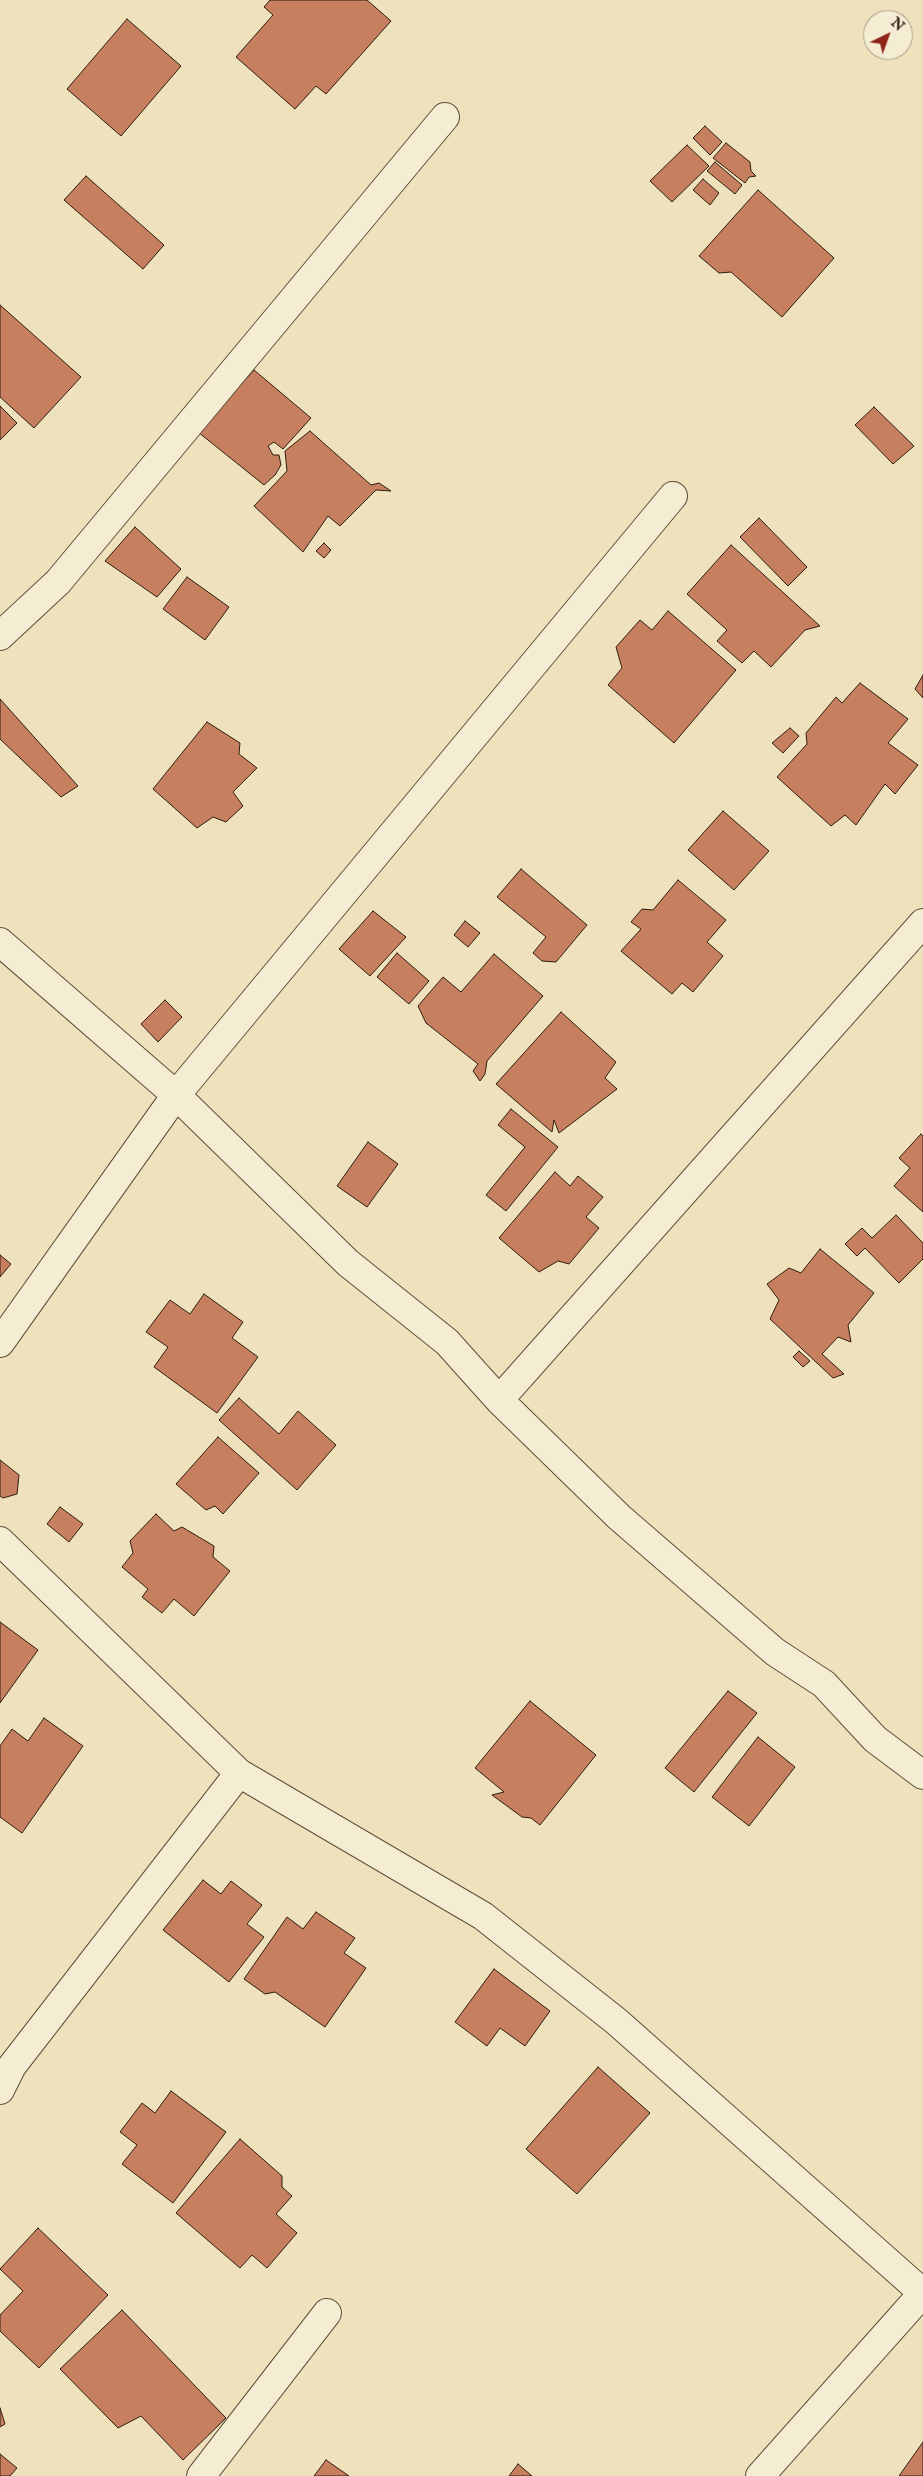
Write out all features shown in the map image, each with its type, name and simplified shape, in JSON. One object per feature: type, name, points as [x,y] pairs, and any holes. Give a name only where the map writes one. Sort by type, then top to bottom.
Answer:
[{"type":"street","points":[[0,636],[58,582],[445,117]]},
{"type":"street","points":[[0,1343],[176,1095],[673,496]]},
{"type":"street","points":[[499,1400],[923,923]]},
{"type":"street","points":[[0,942],[176,1095],[348,1262],[447,1342],[499,1400],[619,1517],[775,1652],[824,1684],[875,1739],[923,1775]]},
{"type":"street","points":[[0,1541],[239,1773],[483,1916],[616,2021],[923,2293],[760,2476]]},
{"type":"street","points":[[0,2090],[12,2066],[239,1773]]},
{"type":"street","points":[[201,2476],[327,2313]]},
{"type":"building","points":[[270,0],[367,0],[391,21],[326,94],[316,86],[295,109],[236,57],[273,15],[264,7]]},
{"type":"building","points":[[127,19],[181,66],[121,136],[67,89]]},
{"type":"building","points":[[705,126],[722,142],[710,155],[693,138]]},
{"type":"building","points":[[726,143],[750,162],[751,171],[756,176],[749,177],[745,183],[713,158]]},
{"type":"building","points":[[687,145],[709,166],[672,202],[650,181]]},
{"type":"building","points":[[715,162],[742,185],[735,194],[707,171]]},
{"type":"building","points":[[86,176],[164,245],[143,269],[64,200]]},
{"type":"building","points":[[703,179],[719,193],[710,205],[693,190]]},
{"type":"building","points":[[758,190],[834,258],[782,317],[731,272],[719,273],[699,256]]},
{"type":"building","points":[[0,305],[81,377],[34,428],[0,397]]},
{"type":"building","points":[[254,370],[311,418],[283,449],[274,442],[268,446],[273,455],[279,455],[281,465],[275,475],[264,485],[198,432]]},
{"type":"building","points":[[0,406],[17,423],[0,440]]},
{"type":"building","points":[[874,407],[914,446],[893,464],[855,425]]},
{"type":"building","points":[[310,431],[371,485],[379,483],[391,491],[376,490],[340,526],[328,516],[303,552],[254,506],[287,471],[285,451]]},
{"type":"building","points":[[759,518],[807,567],[788,586],[740,537]]},
{"type":"building","points":[[135,527],[181,569],[157,597],[105,561]]},
{"type":"building","points":[[324,543],[331,550],[324,558],[316,551]]},
{"type":"building","points":[[731,545],[820,626],[805,630],[771,667],[754,651],[742,663],[717,641],[727,630],[687,594]]},
{"type":"building","points":[[187,577],[229,607],[205,640],[163,609]]},
{"type":"building","points":[[668,611],[736,670],[674,743],[608,685],[622,668],[616,647],[640,620],[652,630]]},
{"type":"building","points":[[923,675],[923,698],[915,689]]},
{"type":"building","points":[[860,683],[908,719],[888,743],[918,765],[895,794],[885,784],[856,825],[845,815],[831,826],[777,777],[807,744],[806,733],[836,697],[842,703]]},
{"type":"building","points":[[0,699],[78,786],[61,797],[0,739]]},
{"type":"building","points":[[207,722],[240,743],[239,754],[257,768],[233,792],[243,806],[226,822],[213,817],[197,828],[153,789]]},
{"type":"building","points":[[790,728],[799,736],[783,753],[772,743]]},
{"type":"building","points":[[723,811],[769,851],[734,890],[688,850]]},
{"type":"building","points":[[521,869],[587,925],[556,962],[542,961],[533,953],[546,937],[497,897]]},
{"type":"building","points":[[678,880],[726,920],[707,942],[723,956],[693,992],[682,983],[672,994],[621,951],[641,929],[631,922],[642,909],[653,910]]},
{"type":"building","points":[[373,911],[406,937],[370,976],[339,949]]},
{"type":"building","points":[[465,921],[480,933],[468,947],[454,935]]},
{"type":"building","points":[[397,953],[429,981],[409,1004],[377,977]]},
{"type":"building","points":[[494,954],[543,996],[487,1061],[485,1074],[480,1081],[473,1071],[478,1064],[426,1023],[418,1006],[443,977],[461,992]]},
{"type":"building","points":[[165,1000],[182,1017],[158,1042],[141,1024]]},
{"type":"building","points":[[561,1012],[616,1062],[605,1078],[617,1089],[559,1133],[554,1120],[552,1132],[496,1084]]},
{"type":"building","points":[[511,1109],[558,1147],[506,1211],[486,1195],[525,1147],[498,1125]]},
{"type":"building","points":[[921,1134],[923,1136],[923,1212],[894,1186],[910,1168],[899,1158]]},
{"type":"building","points":[[368,1142],[398,1164],[367,1207],[337,1186]]},
{"type":"building","points":[[555,1172],[570,1186],[578,1176],[603,1197],[586,1217],[599,1228],[569,1264],[558,1261],[539,1272],[499,1238]]},
{"type":"building","points":[[896,1215],[923,1243],[923,1259],[899,1283],[865,1248],[857,1256],[845,1244],[862,1228],[872,1238]]},
{"type":"building","points":[[820,1249],[874,1293],[848,1325],[851,1342],[838,1337],[822,1354],[844,1374],[833,1378],[770,1319],[779,1300],[767,1284],[789,1268],[801,1273]]},
{"type":"building","points":[[0,1255],[11,1264],[0,1277]]},
{"type":"building","points":[[204,1294],[243,1322],[232,1338],[258,1357],[217,1413],[154,1367],[168,1347],[146,1332],[170,1300],[190,1314]]},
{"type":"building","points":[[799,1351],[810,1361],[803,1367],[793,1357]]},
{"type":"building","points":[[239,1398],[279,1434],[298,1411],[336,1445],[297,1490],[219,1420]]},
{"type":"building","points":[[218,1437],[259,1473],[223,1514],[215,1506],[206,1510],[176,1484]]},
{"type":"building","points":[[0,1460],[19,1475],[17,1494],[3,1498],[0,1496]]},
{"type":"building","points":[[60,1507],[83,1524],[69,1542],[47,1524]]},
{"type":"building","points":[[156,1514],[174,1531],[182,1527],[214,1546],[213,1557],[230,1571],[194,1616],[174,1599],[162,1613],[142,1597],[148,1589],[122,1567],[133,1553],[130,1541]]},
{"type":"building","points":[[0,1622],[38,1650],[0,1703]]},
{"type":"building","points":[[728,1691],[757,1713],[694,1792],[665,1768]]},
{"type":"building","points":[[530,1701],[596,1755],[540,1825],[531,1818],[522,1817],[492,1795],[504,1792],[475,1768]]},
{"type":"building","points":[[44,1718],[83,1746],[22,1833],[0,1817],[0,1746],[12,1729],[28,1741]]},
{"type":"building","points":[[758,1737],[795,1767],[749,1826],[712,1797]]},
{"type":"building","points":[[203,1880],[221,1894],[231,1881],[262,1905],[247,1924],[264,1937],[229,1982],[163,1930]]},
{"type":"building","points":[[316,1912],[355,1938],[344,1953],[366,1968],[325,2027],[275,1992],[265,1994],[244,1979],[287,1917],[303,1929]]},
{"type":"building","points":[[494,1969],[550,2011],[525,2046],[500,2028],[487,2046],[455,2022]]},
{"type":"building","points":[[598,2067],[650,2113],[577,2194],[526,2149]]},
{"type":"building","points":[[171,2091],[226,2132],[173,2203],[122,2164],[137,2145],[120,2132],[142,2103],[155,2113]]},
{"type":"building","points":[[240,2139],[282,2176],[282,2187],[292,2196],[276,2214],[297,2233],[267,2268],[252,2255],[240,2268],[176,2213]]},
{"type":"building","points":[[38,2228],[108,2295],[39,2368],[0,2331],[0,2315],[23,2291],[0,2269]]},
{"type":"building","points":[[122,2310],[226,2418],[183,2460],[141,2416],[118,2428],[60,2369]]},
{"type":"building","points":[[0,2408],[5,2424],[0,2427]]},
{"type":"building","points":[[923,2442],[923,2476],[899,2476]]},
{"type":"building","points":[[0,2454],[17,2468],[10,2476],[0,2476]]},
{"type":"building","points":[[326,2460],[349,2476],[314,2476]]},
{"type":"building","points":[[518,2464],[532,2476],[509,2476]]}]
